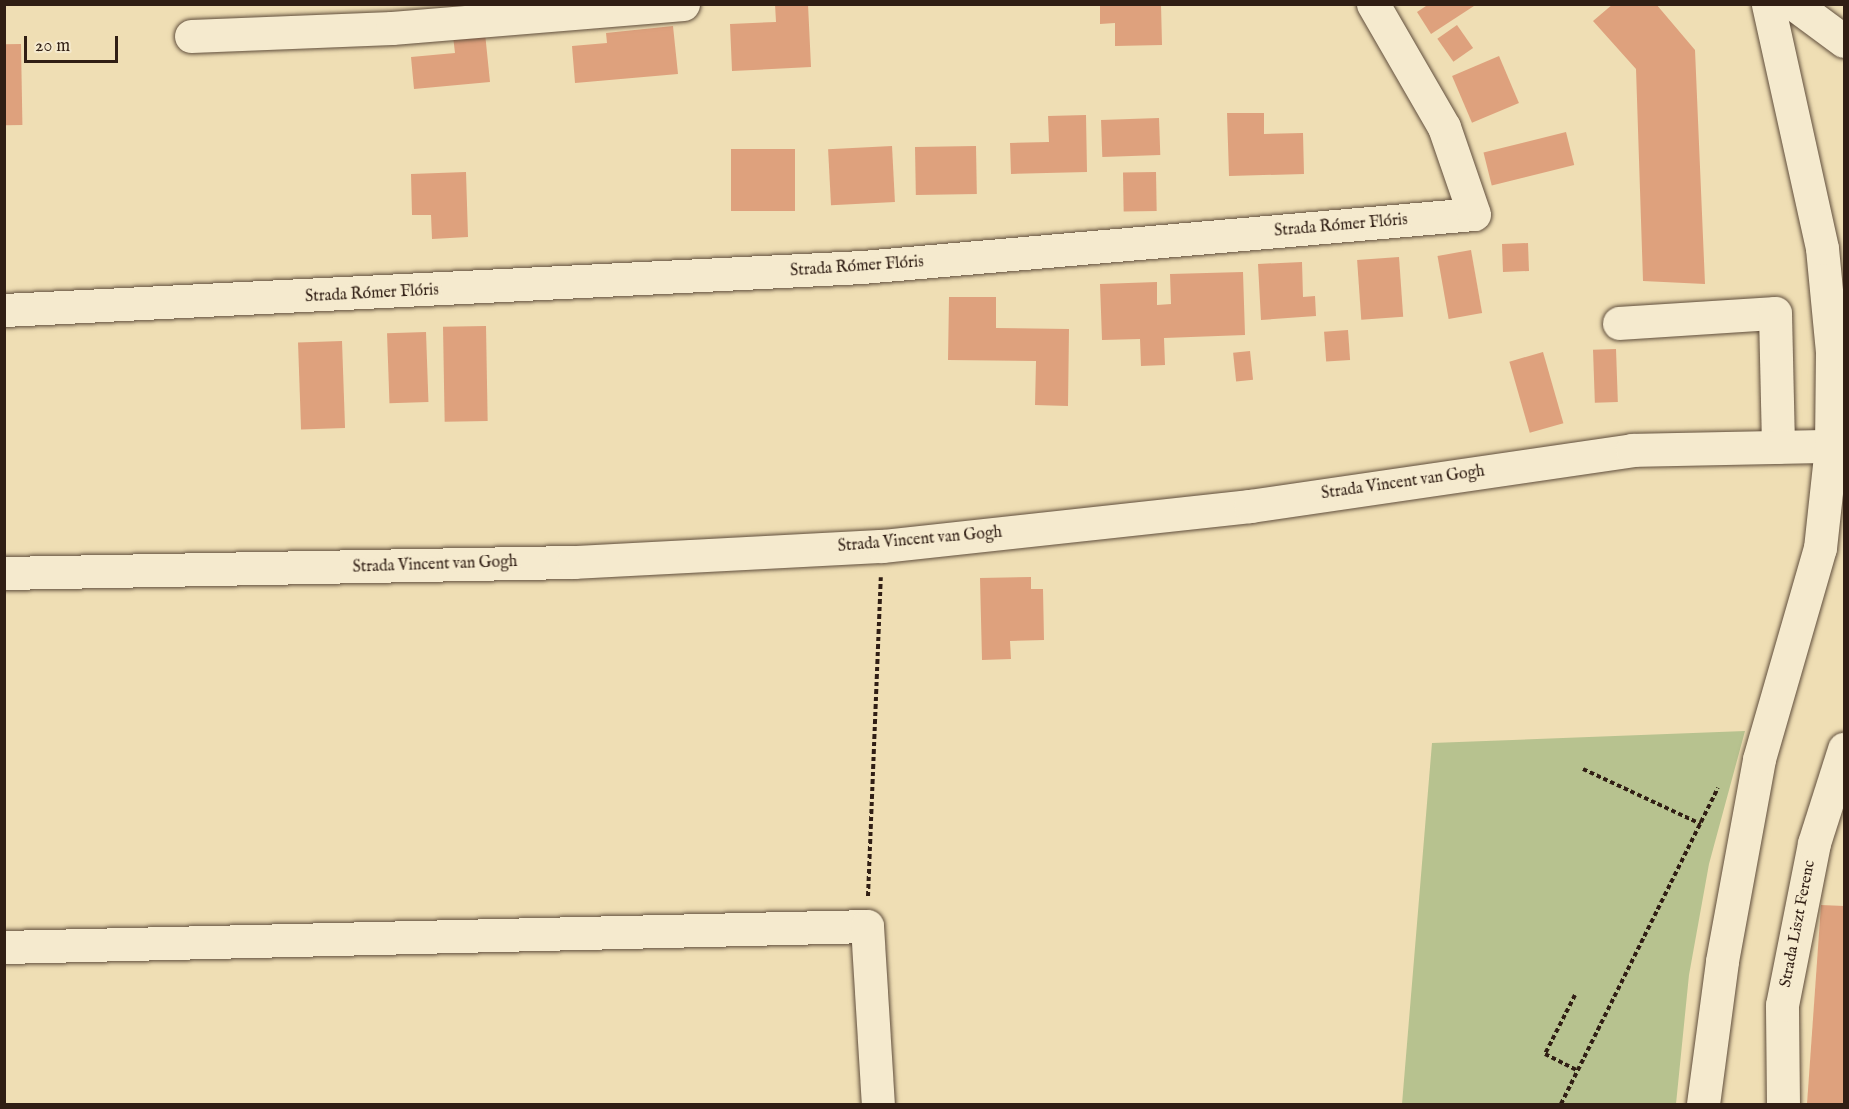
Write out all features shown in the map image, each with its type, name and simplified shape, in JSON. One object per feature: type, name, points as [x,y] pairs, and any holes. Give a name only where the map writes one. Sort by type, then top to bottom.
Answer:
[{"type":"street","points":[[191,36],[392,28],[684,4]]},
{"type":"street","name":"Strada Rómer Flóris","points":[[4,310],[862,267],[1474,214],[1444,127],[1373,4]]},
{"type":"street","points":[[1703,1104],[1722,961],[1759,759],[1820,548],[1831,446],[1832,352],[1822,248],[1768,4]]},
{"type":"street","points":[[1794,4],[1845,41]]},
{"type":"street","points":[[1822,248],[1845,223]]},
{"type":"street","points":[[1619,323],[1775,313],[1778,447]]},
{"type":"street","name":"Strada Vincent van Gogh","points":[[4,573],[574,562],[882,546],[1250,506],[1632,450],[1831,446]]},
{"type":"street","name":"Strada Liszt Ferenc","points":[[1783,1104],[1782,1005],[1814,843],[1845,749]]},
{"type":"street","points":[[4,946],[867,926],[878,1104]]},
{"type":"path","points":[[867,926],[882,546]]},
{"type":"path","points":[[1583,769],[1701,824]]},
{"type":"path","points":[[1561,1104],[1721,783]]},
{"type":"path","points":[[1575,995],[1545,1054],[1578,1071]]},
{"type":"green space","points":[[1745,731],[1709,864],[1689,975],[1676,1104],[1402,1104],[1432,743]]},
{"type":"building","points":[[775,4],[808,4],[811,67],[732,71],[730,24],[776,22]]},
{"type":"building","points":[[1100,4],[1161,4],[1162,45],[1115,46],[1115,23],[1100,24]]},
{"type":"building","points":[[1429,4],[1477,4],[1431,34],[1417,12]]},
{"type":"building","points":[[1613,4],[1656,4],[1695,50],[1705,284],[1643,281],[1636,69],[1593,21]]},
{"type":"building","points":[[1457,25],[1473,48],[1453,62],[1437,39]]},
{"type":"building","points":[[673,26],[678,74],[575,83],[572,46],[607,43],[606,33]]},
{"type":"building","points":[[485,33],[490,82],[414,89],[411,57],[455,53],[453,36]]},
{"type":"building","points":[[4,44],[21,44],[22,125],[5,125]]},
{"type":"building","points":[[1499,56],[1519,103],[1472,123],[1452,76]]},
{"type":"building","points":[[1227,113],[1264,113],[1264,134],[1303,133],[1304,174],[1229,176]]},
{"type":"building","points":[[1086,115],[1087,172],[1011,174],[1010,143],[1049,142],[1048,116]]},
{"type":"building","points":[[1159,118],[1160,155],[1102,157],[1101,120]]},
{"type":"building","points":[[1566,132],[1574,165],[1492,186],[1484,153]]},
{"type":"building","points":[[892,146],[895,202],[831,205],[828,149]]},
{"type":"building","points":[[976,146],[977,194],[916,195],[915,147]]},
{"type":"building","points":[[731,149],[795,149],[795,211],[731,211]]},
{"type":"building","points":[[466,172],[468,237],[432,239],[431,215],[412,215],[411,174]]},
{"type":"building","points":[[1156,172],[1157,211],[1124,212],[1123,173]]},
{"type":"building","points":[[1528,243],[1529,271],[1503,272],[1502,244]]},
{"type":"building","points":[[1471,250],[1482,313],[1449,319],[1438,256]]},
{"type":"building","points":[[1399,257],[1403,317],[1361,320],[1357,260]]},
{"type":"building","points":[[1302,262],[1303,297],[1315,296],[1316,316],[1261,320],[1258,264]]},
{"type":"building","points":[[1243,272],[1245,335],[1164,338],[1165,365],[1141,366],[1140,339],[1102,340],[1100,284],[1157,282],[1157,305],[1171,304],[1170,274]]},
{"type":"building","points":[[949,297],[996,297],[996,328],[1069,329],[1068,406],[1035,405],[1036,361],[948,360]]},
{"type":"building","points":[[486,326],[488,421],[445,422],[443,327]]},
{"type":"building","points":[[1348,330],[1350,360],[1326,362],[1324,332]]},
{"type":"building","points":[[426,332],[428,402],[389,403],[387,333]]},
{"type":"building","points":[[342,341],[345,428],[301,429],[298,343]]},
{"type":"building","points":[[1616,349],[1618,402],[1595,403],[1593,350]]},
{"type":"building","points":[[1250,351],[1253,380],[1236,382],[1233,353]]},
{"type":"building","points":[[1543,352],[1563,423],[1530,433],[1509,362]]},
{"type":"building","points":[[1031,577],[1031,589],[1043,589],[1044,640],[1010,641],[1011,659],[982,660],[980,578]]},
{"type":"building","points":[[1821,905],[1844,906],[1844,1104],[1807,1104]]}]
